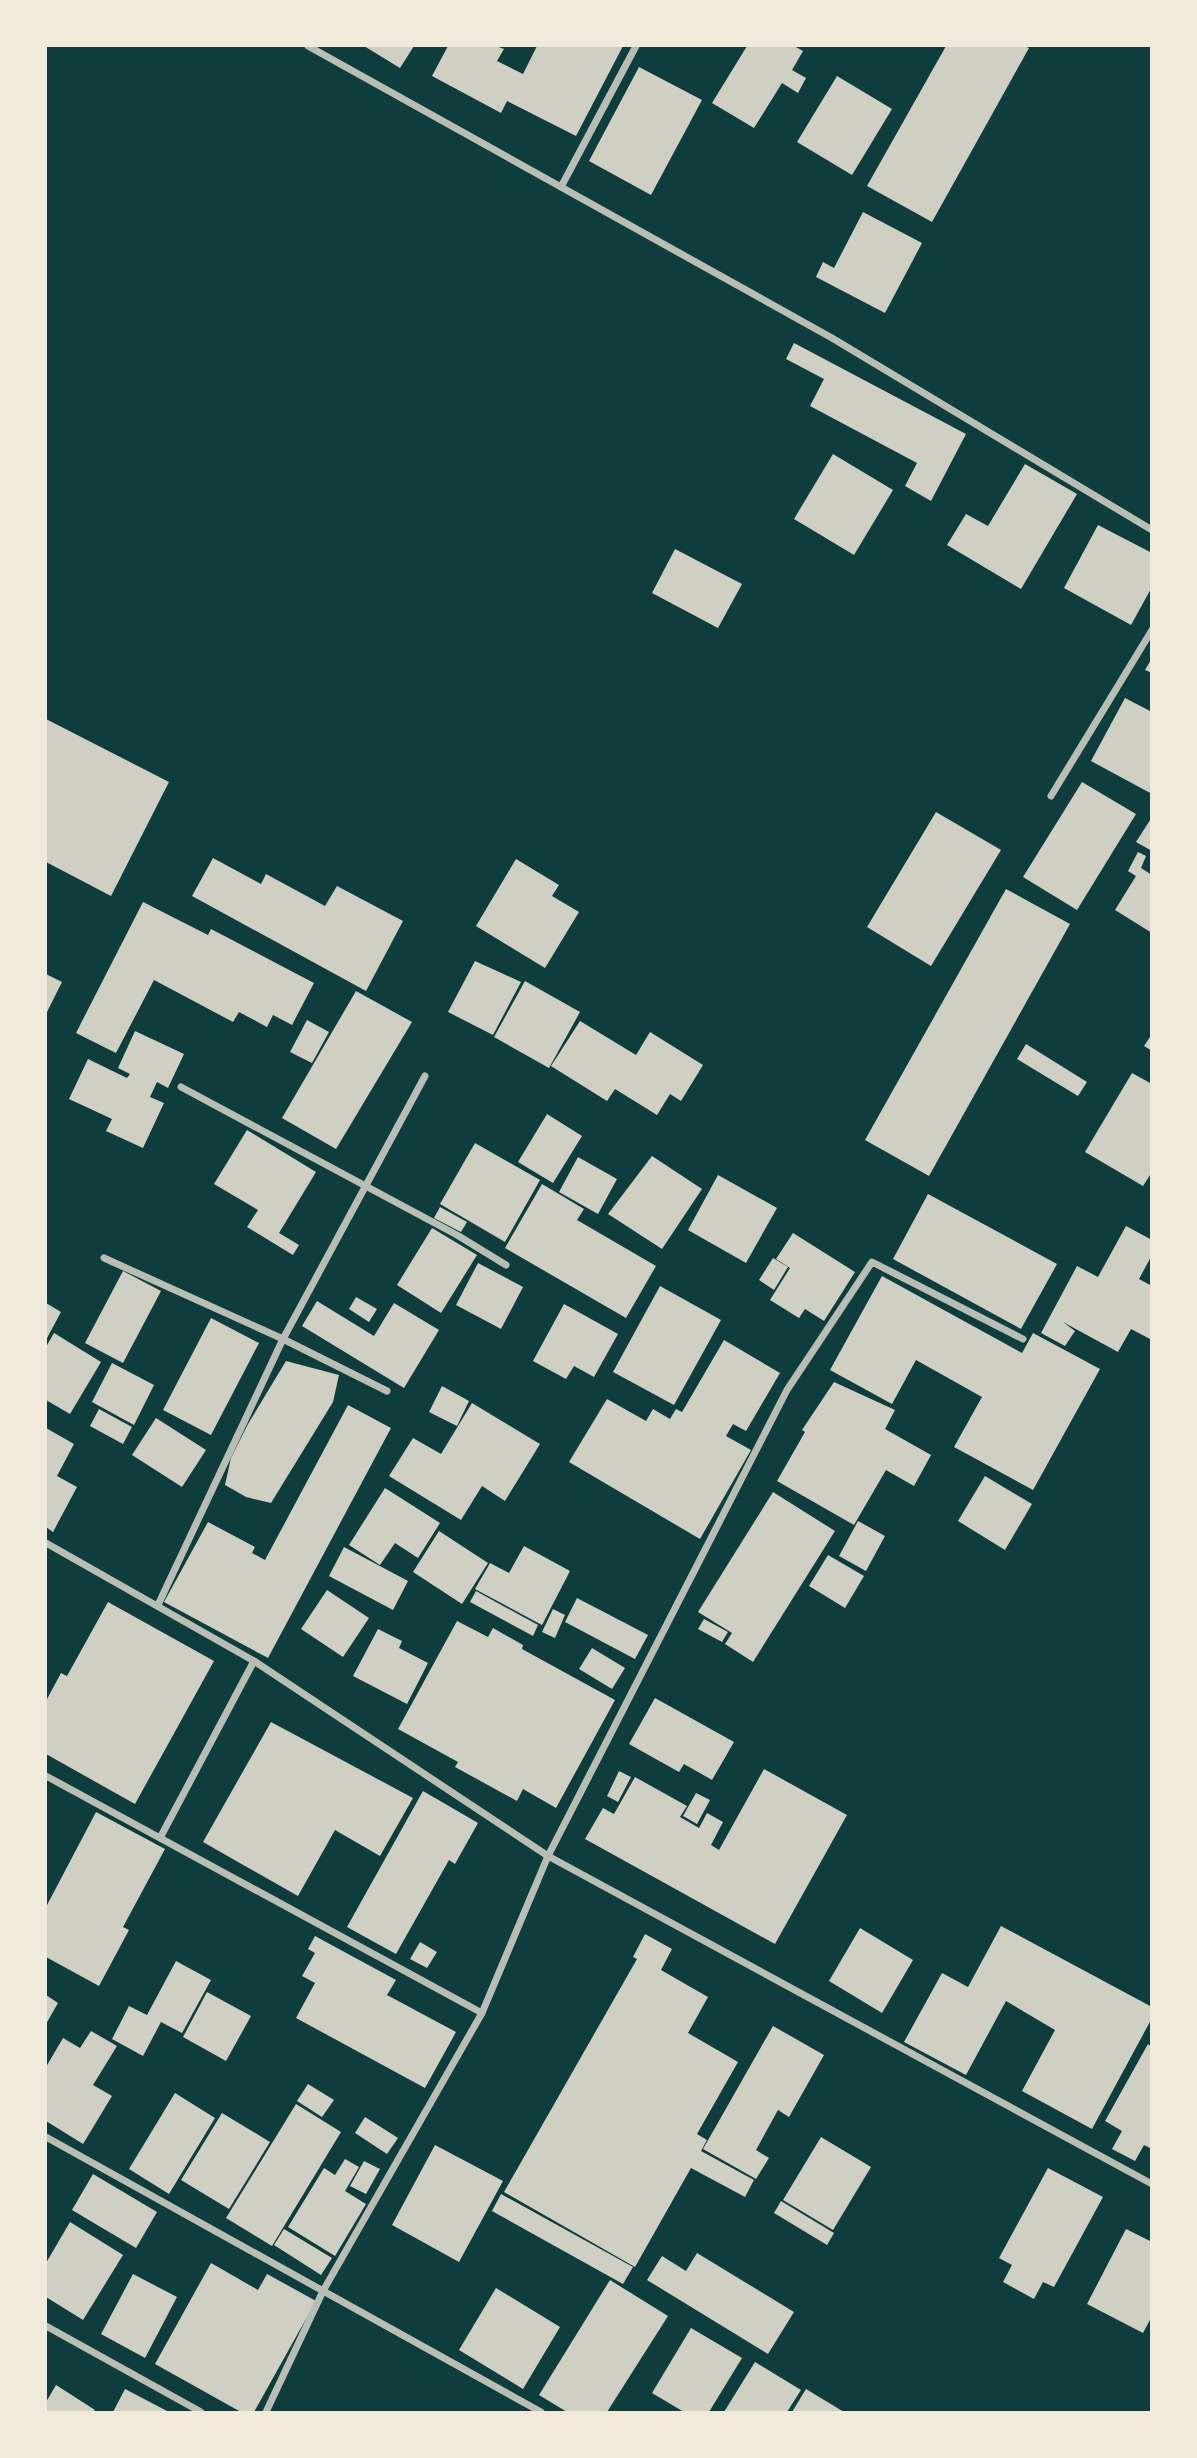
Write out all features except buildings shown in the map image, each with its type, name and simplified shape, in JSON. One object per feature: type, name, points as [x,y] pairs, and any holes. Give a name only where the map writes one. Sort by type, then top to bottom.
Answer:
[{"type":"street","points":[[308,46],[832,338],[1152,530]]},
{"type":"street","points":[[561,187],[636,46]]},
{"type":"street","points":[[1052,796],[1152,630]]},
{"type":"street","points":[[158,1605],[283,1339],[425,1076]]},
{"type":"street","points":[[181,1087],[457,1235],[506,1265]]},
{"type":"street","points":[[104,1258],[283,1339],[387,1391]]},
{"type":"street","points":[[266,2413],[323,2291],[481,2013],[548,1856],[787,1390],[872,1262],[1023,1339]]},
{"type":"street","points":[[46,1543],[254,1661],[548,1856],[1152,2184]]},
{"type":"street","points":[[160,1838],[254,1661]]},
{"type":"street","points":[[46,1776],[481,2013]]},
{"type":"street","points":[[46,2137],[541,2413]]},
{"type":"street","points":[[46,2326],[201,2413]]}]
